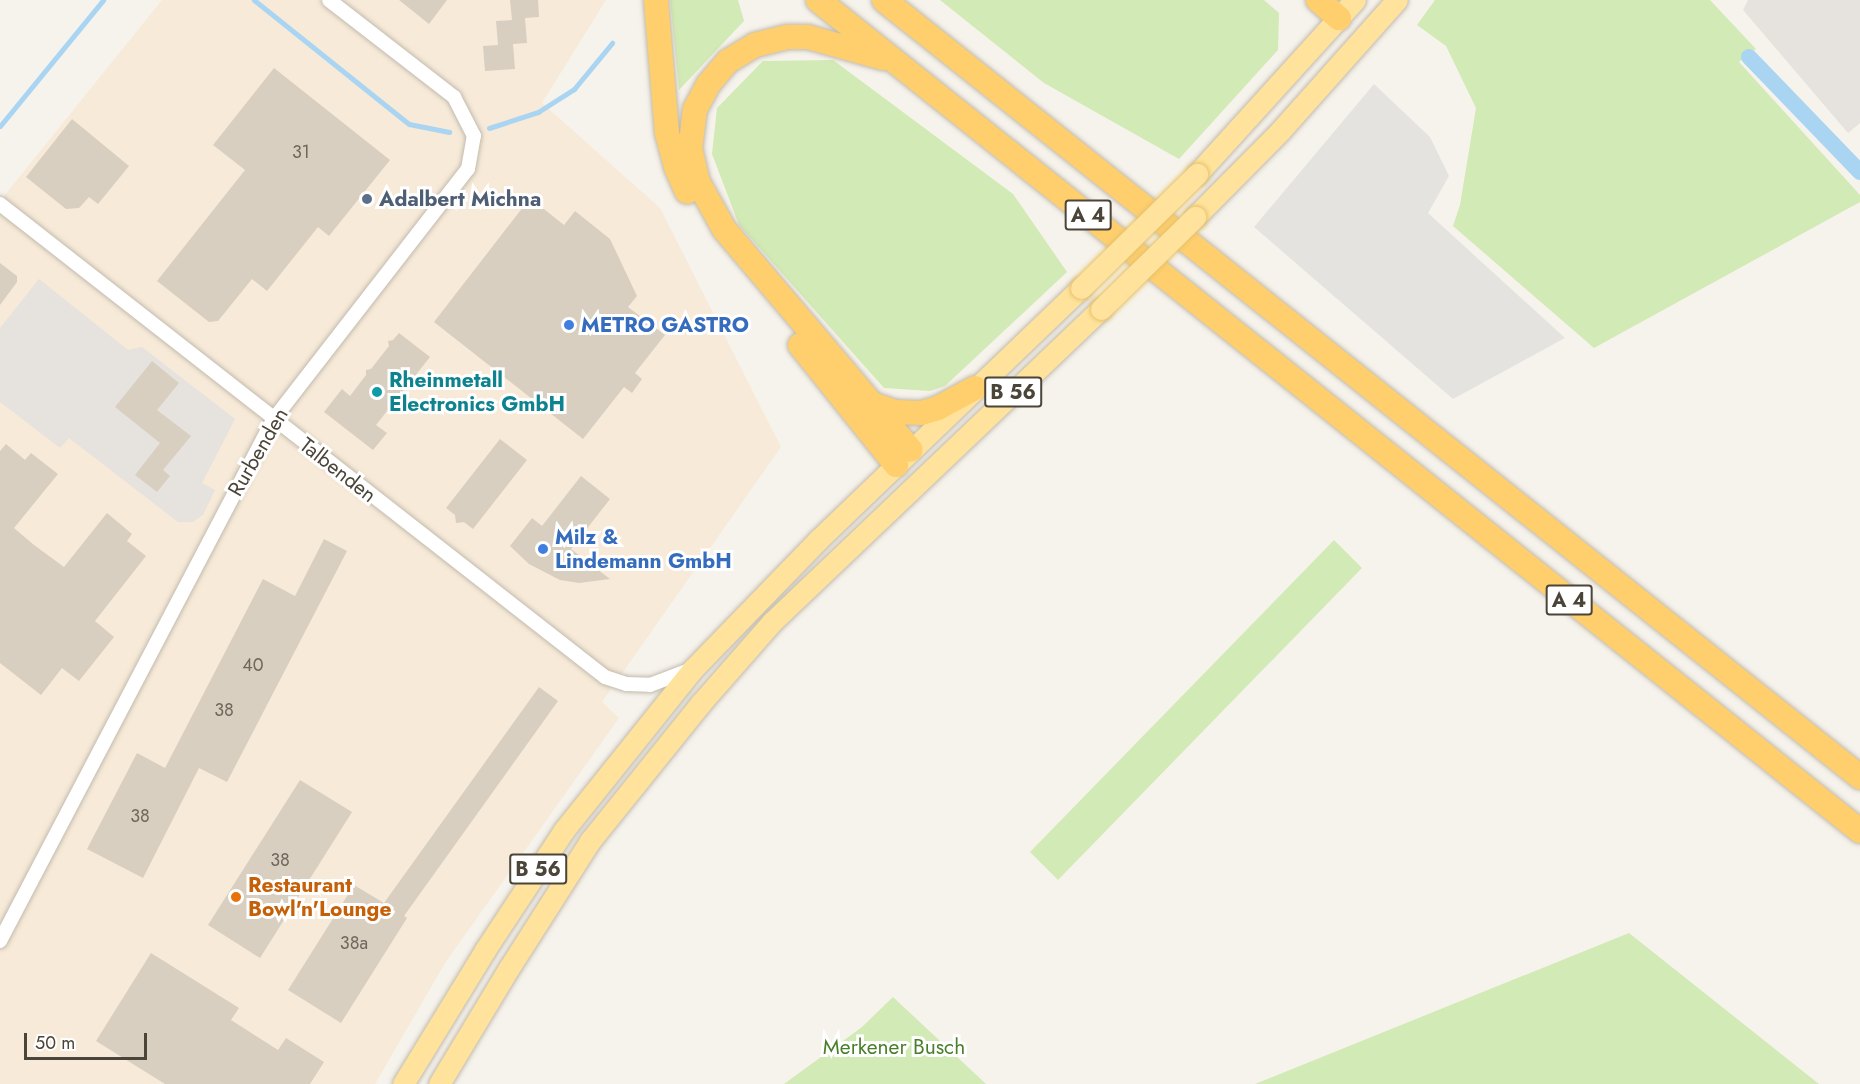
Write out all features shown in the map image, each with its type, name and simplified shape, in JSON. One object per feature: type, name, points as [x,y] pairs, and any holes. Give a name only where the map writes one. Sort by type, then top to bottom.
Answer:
[{"type":"highway","points":[[656,0],[662,85],[671,149],[681,180],[700,214],[753,285],[904,458]]},
{"type":"highway","name":"A 4","points":[[818,0],[1860,831]]},
{"type":"highway","name":"A 4","points":[[884,0],[1860,777]]},
{"type":"highway","name":"A 4","points":[[904,0],[956,57]]},
{"type":"highway","points":[[1318,0],[1350,6]]},
{"type":"highway","points":[[897,63],[808,37],[786,37],[755,45],[737,54],[714,76],[696,109],[690,135],[691,160],[698,182],[724,229],[872,404],[904,458]]},
{"type":"highway","points":[[872,404],[895,412],[921,412],[938,408],[975,388]]},
{"type":"main road","name":"B 56","points":[[439,1084],[509,968],[591,841],[701,703],[772,622],[1218,195],[1363,40],[1397,0]]},
{"type":"main road","points":[[1350,6],[1380,20]]},
{"type":"main road","points":[[1350,6],[1363,40]]},
{"type":"main road","name":"B 56","points":[[403,1084],[485,950],[564,830],[693,669],[758,599],[1197,174],[1350,6]]},
{"type":"main road","points":[[904,458],[924,475]]},
{"type":"street","name":"Rurbenden","points":[[0,940],[273,420],[468,170],[474,136],[454,97],[329,0]]},
{"type":"street","name":"Talbenden","points":[[0,204],[273,420],[605,677],[626,684],[650,685],[693,669]]},
{"type":"shaded area","points":[[162,0],[606,0],[542,103],[660,208],[781,447],[602,702],[619,718],[445,963],[375,1084],[0,1084],[0,201]]},
{"type":"shaded area","points":[[1748,0],[1860,0],[1860,123],[1848,133],[1743,10]]},
{"type":"shaded area","points":[[1374,84],[1430,137],[1449,176],[1428,213],[1565,338],[1453,399],[1254,227]]},
{"type":"shaded area","points":[[39,279],[128,350],[142,347],[235,419],[202,483],[215,490],[203,515],[193,522],[178,522],[69,438],[60,448],[0,402],[0,328]]},
{"type":"green space","points":[[670,0],[738,0],[744,21],[679,90]]},
{"type":"green space","points":[[940,0],[1264,0],[1279,13],[1278,50],[1179,159],[1044,83]]},
{"type":"green space","points":[[1435,0],[1710,0],[1756,49],[1739,62],[1860,195],[1860,202],[1594,348],[1453,226],[1460,205],[1476,108],[1446,46],[1417,25]]},
{"type":"green space","points":[[833,60],[1013,194],[1067,272],[945,386],[930,391],[884,388],[739,225],[712,154],[717,108],[763,61]]},
{"type":"green space","points":[[1334,540],[1362,568],[1058,880],[1030,852]]},
{"type":"green space","points":[[1629,933],[1819,1084],[1255,1084]]},
{"type":"green space","name":"Merkener Busch","points":[[893,997],[986,1084],[784,1084],[862,1027]]},
{"type":"building","points":[[399,0],[447,0],[429,24]]},
{"type":"building","points":[[510,0],[538,0],[539,17],[525,18],[527,43],[513,44],[515,69],[485,71],[483,46],[498,45],[496,21],[512,20]]},
{"type":"building","points":[[274,68],[390,160],[329,236],[318,227],[267,291],[252,279],[218,321],[209,322],[157,281],[245,170],[213,145]]},
{"type":"building","points":[[72,119],[129,166],[98,204],[89,197],[79,208],[66,209],[26,177]]},
{"type":"building","name":"METRO GASTRO","points":[[530,198],[564,225],[575,211],[610,239],[637,296],[628,307],[665,335],[635,373],[642,379],[632,393],[624,387],[583,439],[434,322]]},
{"type":"building","points":[[0,263],[17,276],[17,282],[0,305]]},
{"type":"building","name":"Rheinmetall Electronics GmbH","points":[[399,333],[430,357],[376,425],[387,433],[373,450],[324,412],[342,389],[350,396],[366,375],[366,370],[371,369],[389,346],[388,341],[393,340]]},
{"type":"building","points":[[152,361],[179,383],[157,410],[191,436],[163,470],[170,476],[157,492],[135,475],[160,443],[115,407]]},
{"type":"building","points":[[500,439],[527,460],[473,529],[464,522],[456,523],[455,515],[446,508]]},
{"type":"building","points":[[6,444],[25,460],[31,453],[58,474],[14,528],[34,545],[64,567],[107,513],[132,534],[127,541],[146,556],[95,621],[114,637],[79,681],[62,668],[41,695],[0,663],[0,451]]},
{"type":"building","points":[[581,476],[610,499],[571,549],[610,579],[579,583],[560,580],[529,564],[510,546],[532,518],[542,526]]},
{"type":"building","points":[[324,539],[347,551],[227,782],[199,768],[143,878],[87,849],[137,753],[165,768],[263,579],[295,596]]},
{"type":"building","points":[[539,687],[558,701],[404,916],[407,918],[341,1023],[288,990],[354,885],[384,903]]},
{"type":"building","points":[[300,780],[352,812],[260,958],[208,925]]},
{"type":"building","points":[[151,953],[239,1008],[231,1020],[278,1050],[286,1038],[324,1062],[310,1084],[165,1084],[96,1041]]},
{"type":"waterway","points":[[0,126],[103,0]]},
{"type":"waterway","points":[[254,0],[409,124],[449,132]]},
{"type":"waterway","points":[[489,128],[538,112],[574,89],[612,43]]},
{"type":"waterway","points":[[1749,57],[1860,172]]},
{"type":"place","name":"Adalbert Michna","points":[[367,199]]},
{"type":"place","name":"METRO GASTRO","points":[[569,325]]},
{"type":"place","name":"Rheinmetall Electronics GmbH","points":[[377,392]]},
{"type":"place","name":"Milz & Lindemann GmbH","points":[[543,549]]},
{"type":"place","name":"Restaurant Bowl'n'Lounge","points":[[236,897]]}]
